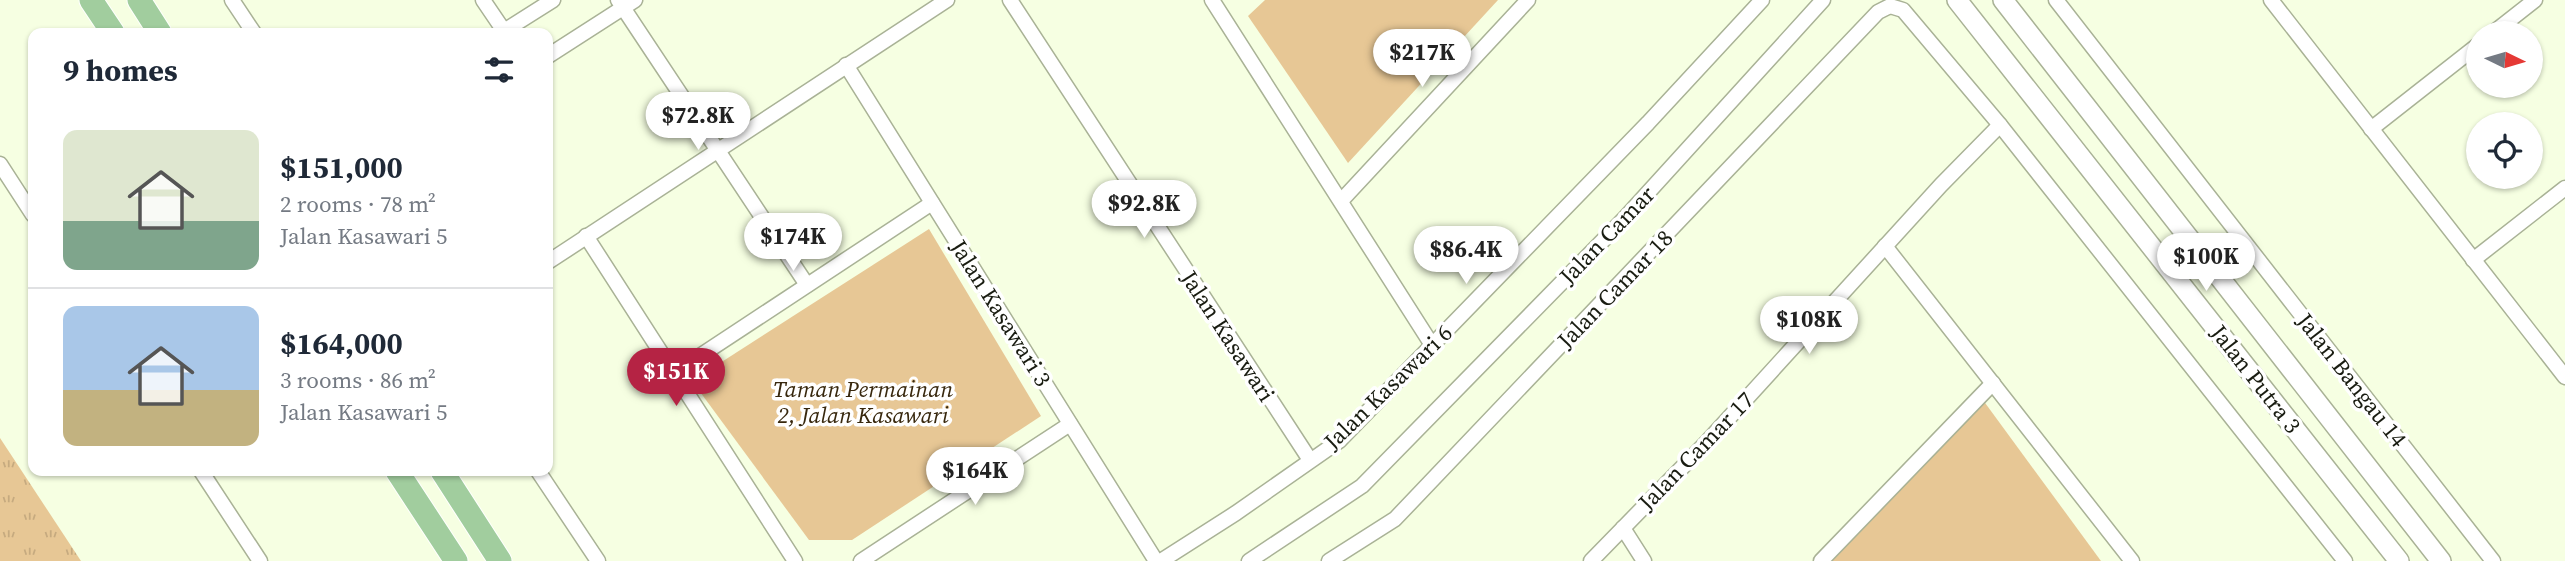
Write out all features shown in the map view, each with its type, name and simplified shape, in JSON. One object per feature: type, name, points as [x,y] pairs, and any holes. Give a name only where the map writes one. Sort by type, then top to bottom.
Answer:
[{"type":"main road","points":[[91,0],[110,28]]},
{"type":"main road","points":[[139,0],[157,28]]},
{"type":"main road","points":[[400,476],[456,561]]},
{"type":"main road","points":[[445,476],[500,561]]},
{"type":"street","points":[[232,0],[251,28]]},
{"type":"street","points":[[483,0],[500,28]]},
{"type":"street","points":[[509,28],[553,0]]},
{"type":"street","points":[[553,259],[947,0]]},
{"type":"street","name":"Jalan Kasawari","points":[[1010,0],[1310,460]]},
{"type":"street","points":[[1212,0],[1432,345]]},
{"type":"street","points":[[1341,201],[1528,0]]},
{"type":"street","name":"Jalan Kasawari 6","points":[[1159,561],[1236,513],[1339,442],[1648,123],[1762,0]]},
{"type":"street","name":"Jalan Camar","points":[[1249,561],[1362,486],[1624,219],[1824,0]]},
{"type":"street","name":"Jalan Putra 3","points":[[1957,0],[2399,561]]},
{"type":"street","name":"Jalan Putra 3","points":[[2003,0],[2441,561]]},
{"type":"street","name":"Jalan Bangau 14","points":[[2056,0],[2493,561]]},
{"type":"street","points":[[2271,0],[2565,377]]},
{"type":"street","points":[[2508,21],[2535,0]]},
{"type":"street","points":[[553,53],[626,3],[807,285]]},
{"type":"street","name":"Jalan Camar 18","points":[[1329,561],[1395,519],[1878,12],[1890,6],[1903,10],[2000,125]]},
{"type":"street","points":[[2371,129],[2466,54]]},
{"type":"street","name":"Jalan Kasawari 3","points":[[846,65],[1070,424],[1159,561]]},
{"type":"street","points":[[2000,125],[2345,561]]},
{"type":"street","name":"Jalan Camar 17","points":[[1591,561],[1706,443],[1885,246],[2000,125]]},
{"type":"street","points":[[0,164],[28,207]]},
{"type":"street","points":[[2473,260],[2565,188]]},
{"type":"street","points":[[674,373],[932,203]]},
{"type":"street","points":[[586,236],[795,561]]},
{"type":"street","points":[[1885,246],[2132,561]]},
{"type":"street","points":[[1821,561],[1993,383]]},
{"type":"street","points":[[861,561],[1070,424]]},
{"type":"street","points":[[204,476],[260,561]]},
{"type":"street","points":[[541,476],[598,561]]},
{"type":"street","points":[[1623,527],[1644,561]]},
{"type":"green space","points":[[1265,0],[1498,0],[1348,163],[1248,16]]},
{"type":"green space","name":"Taman Permainan 2, Jalan Kasawari","points":[[929,229],[1041,416],[852,540],[809,540],[692,381]]},
{"type":"green space","points":[[1980,396],[2101,561],[1832,561]]},
{"type":"green space","points":[[0,438],[81,561],[0,561]]}]
